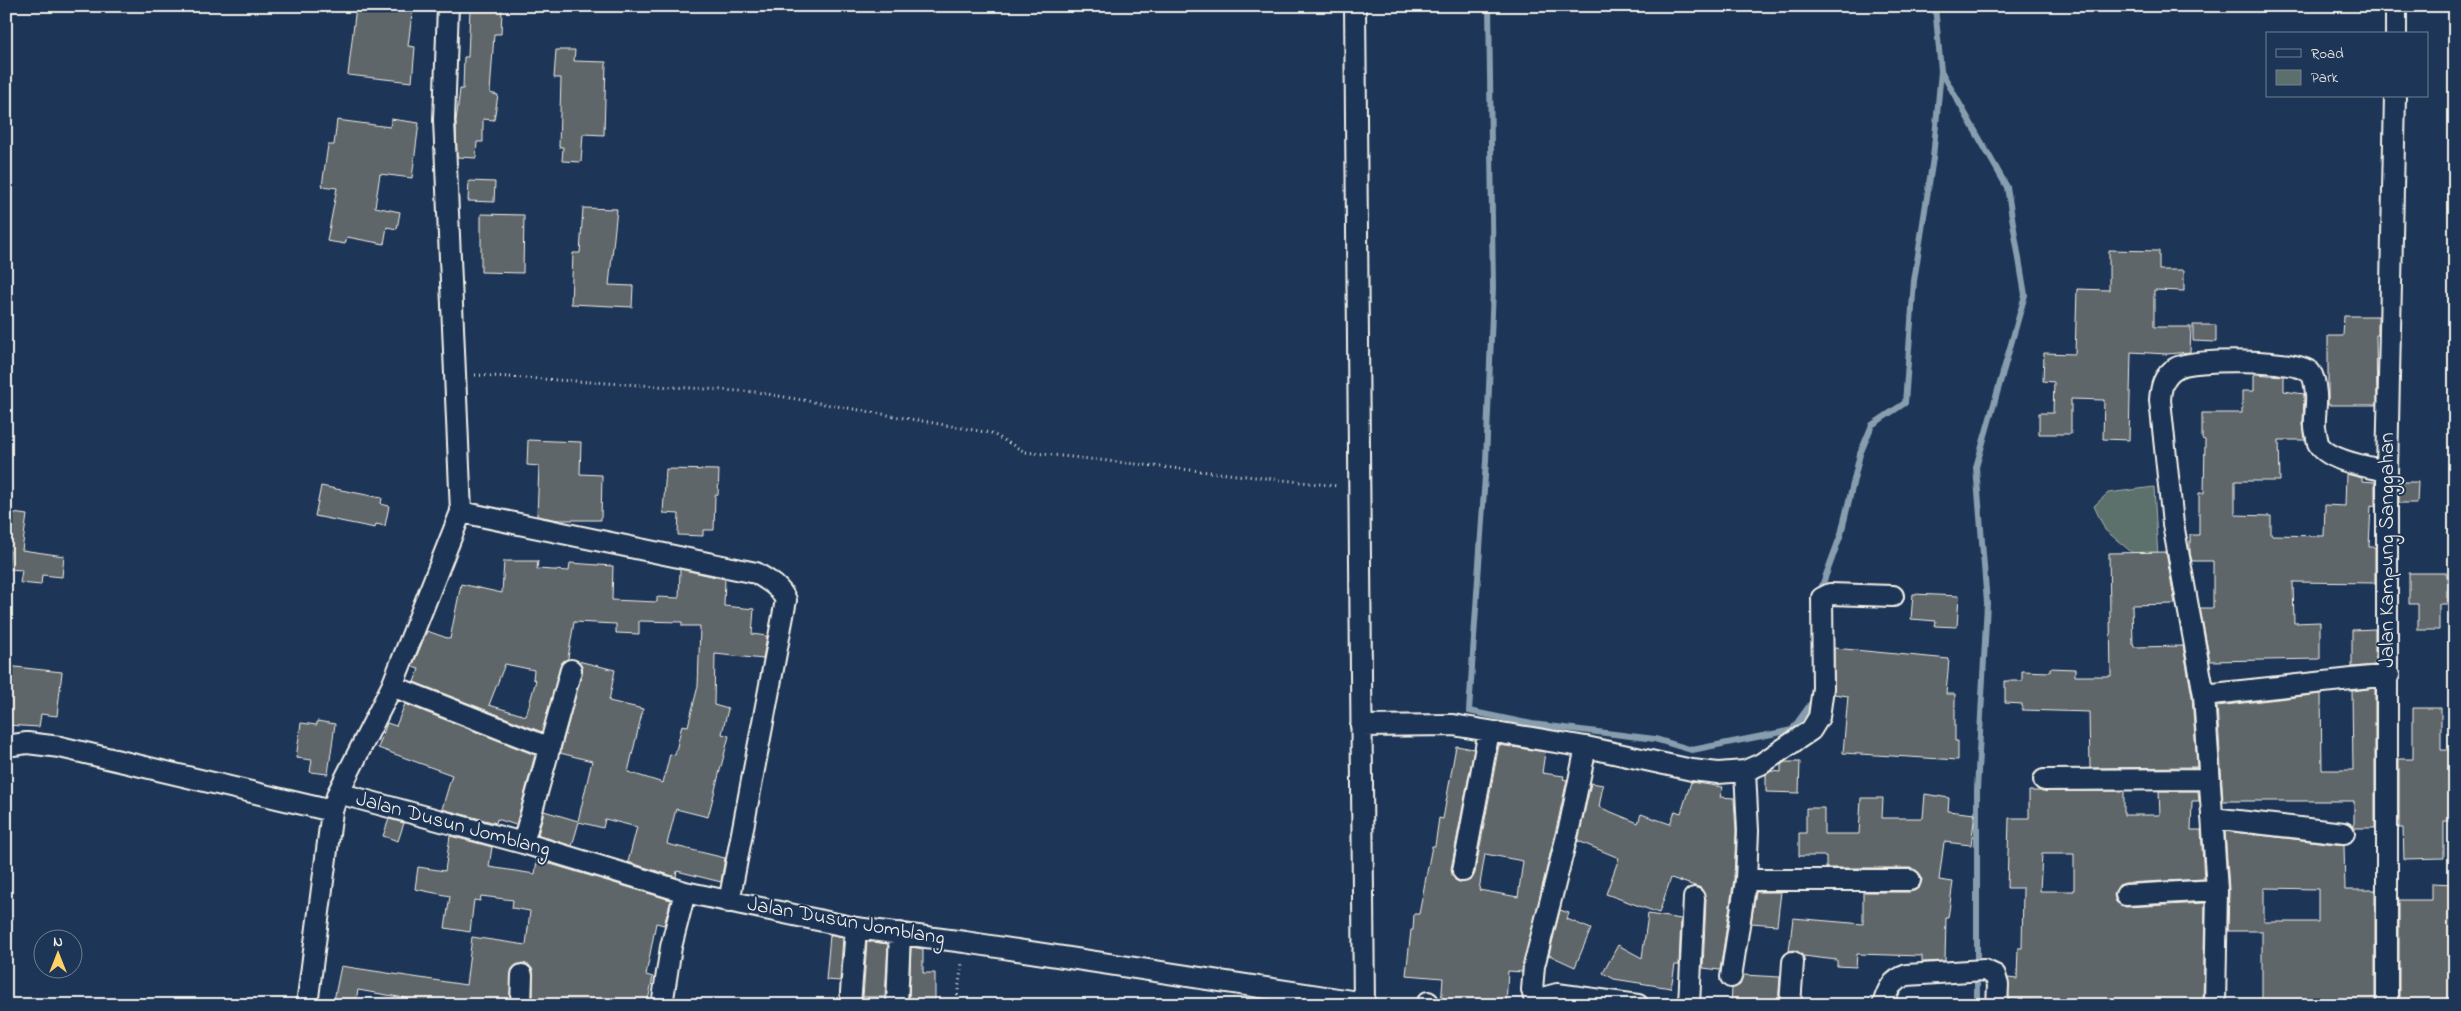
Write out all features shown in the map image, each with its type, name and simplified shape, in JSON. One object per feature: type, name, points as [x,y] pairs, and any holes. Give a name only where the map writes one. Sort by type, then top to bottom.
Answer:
[{"type":"street","points":[[307,1005],[335,802],[392,686],[461,512],[444,120],[448,6]]},
{"type":"street","points":[[1354,6],[1364,1004]]},
{"type":"street","points":[[2396,6],[2396,32]]},
{"type":"street","name":"Jalan Kampung Sanggahan","points":[[2387,1005],[2388,470],[2395,98]]},
{"type":"street","points":[[2215,1005],[2217,890],[2204,695],[2182,579],[2168,479],[2160,400],[2162,384],[2167,374],[2177,367],[2194,362],[2270,362],[2300,367],[2309,371],[2314,378],[2315,426],[2319,443],[2327,452],[2345,461],[2388,470]]},
{"type":"street","points":[[461,512],[756,573],[774,584],[781,591],[786,600],[729,902]]},
{"type":"street","points":[[1361,726],[1453,725],[1586,746],[1692,770],[1718,773],[1745,771],[1761,764],[1811,730],[1820,717],[1823,688],[1822,598],[1830,594],[1893,596]]},
{"type":"street","points":[[523,843],[570,670]]},
{"type":"street","points":[[2204,695],[2388,675]]},
{"type":"street","points":[[392,686],[550,748]]},
{"type":"street","points":[[1463,871],[1489,731]]},
{"type":"street","name":"Jalan Dusun Jomblang","points":[[6,746],[27,743],[60,746],[335,802],[523,843],[686,892],[856,928],[965,942],[1364,1004]]},
{"type":"street","points":[[1536,1005],[1532,990],[1534,966],[1570,824],[1586,746]]},
{"type":"street","points":[[1731,977],[1746,880],[1748,831],[1745,771]]},
{"type":"street","points":[[2044,780],[2210,779]]},
{"type":"street","points":[[2212,818],[2344,832]]},
{"type":"street","points":[[1746,880],[1910,880]]},
{"type":"street","points":[[2126,895],[2217,890]]},
{"type":"street","points":[[662,1005],[671,947],[686,892]]},
{"type":"street","points":[[1689,1005],[1694,898]]},
{"type":"street","points":[[850,1005],[856,928]]},
{"type":"street","points":[[897,1005],[900,933]]},
{"type":"street","points":[[1790,1005],[1793,962]]},
{"type":"street","points":[[1883,1005],[1886,993],[1899,978],[1907,975],[1975,971],[1995,975],[1998,985],[1997,1005]]},
{"type":"street","points":[[521,1005],[522,975]]},
{"type":"street","points":[[1540,1005],[1546,997],[1557,994],[1638,1005]]},
{"type":"path","points":[[456,374],[756,392],[991,434],[1025,452],[1359,488]]},
{"type":"path","points":[[956,1005],[965,942]]},
{"type":"green space","points":[[2154,487],[2159,575],[2105,530],[2094,506],[2108,493]]},
{"type":"building","points":[[356,6],[413,6],[408,46],[415,47],[412,82],[348,75]]},
{"type":"building","points":[[470,8],[502,9],[501,34],[494,34],[490,93],[498,95],[494,120],[483,119],[483,142],[477,142],[476,158],[457,157],[456,121],[460,89],[463,89],[464,57],[468,57]]},
{"type":"building","points":[[556,50],[575,50],[574,61],[606,62],[604,135],[583,134],[581,162],[562,161],[563,147],[559,147],[561,78],[554,78]]},
{"type":"building","points":[[391,119],[419,123],[412,178],[380,174],[375,207],[400,212],[397,229],[387,227],[384,244],[347,237],[345,244],[327,241],[337,188],[322,186],[328,145],[334,145],[337,120],[390,127]]},
{"type":"building","points":[[469,181],[495,182],[494,202],[468,201]]},
{"type":"building","points":[[583,208],[617,209],[609,285],[633,286],[632,307],[571,304],[573,253],[580,253]]},
{"type":"building","points":[[481,214],[524,215],[523,273],[481,272]]},
{"type":"building","points":[[2109,250],[2159,251],[2159,270],[2184,270],[2184,291],[2154,290],[2154,327],[2191,327],[2190,352],[2167,354],[2131,352],[2129,440],[2103,439],[2104,400],[2071,399],[2071,434],[2039,434],[2039,413],[2053,413],[2054,382],[2043,381],[2044,353],[2075,354],[2077,289],[2109,290]]},
{"type":"building","points":[[2344,316],[2378,316],[2378,335],[2376,335],[2377,405],[2328,405],[2328,336],[2343,336]]},
{"type":"building","points":[[2193,325],[2216,325],[2216,342],[2193,341]]},
{"type":"building","points":[[2254,374],[2284,376],[2284,391],[2304,394],[2303,424],[2305,440],[2279,440],[2280,481],[2235,481],[2235,515],[2271,516],[2271,535],[2324,536],[2325,505],[2345,506],[2346,474],[2362,478],[2362,481],[2375,482],[2375,506],[2371,505],[2369,547],[2375,547],[2375,583],[2293,582],[2294,623],[2320,622],[2320,659],[2210,661],[2200,608],[2213,608],[2213,561],[2192,561],[2190,553],[2190,535],[2199,535],[2199,493],[2204,493],[2205,440],[2202,439],[2202,413],[2242,413],[2242,391],[2254,391]]},
{"type":"building","points":[[528,440],[581,442],[580,474],[602,475],[601,520],[559,520],[537,516],[539,466],[527,465]]},
{"type":"building","points":[[666,469],[719,470],[718,495],[715,495],[714,530],[703,530],[703,536],[678,535],[679,514],[663,513]]},
{"type":"building","points":[[2399,482],[2418,482],[2417,503],[2399,503]]},
{"type":"building","points":[[321,486],[382,498],[381,504],[389,506],[385,526],[376,524],[375,528],[315,516]]},
{"type":"building","points":[[6,512],[27,515],[22,550],[64,556],[62,577],[42,575],[41,585],[20,583],[22,570],[8,569],[10,551],[6,551]]},
{"type":"building","points":[[2166,552],[2175,604],[2132,605],[2133,644],[2134,647],[2183,646],[2192,696],[2197,767],[2090,768],[2089,712],[2022,710],[2022,704],[2005,703],[2005,681],[2022,681],[2022,671],[2050,672],[2050,668],[2075,669],[2075,676],[2111,676],[2109,553]]},
{"type":"building","points":[[504,561],[538,561],[537,569],[569,571],[570,563],[613,566],[612,600],[657,602],[657,597],[679,598],[680,569],[725,579],[724,606],[754,609],[752,634],[767,636],[763,659],[715,654],[714,705],[728,709],[722,734],[729,736],[708,817],[676,809],[667,844],[725,858],[721,882],[677,871],[676,877],[628,862],[637,827],[605,819],[603,828],[579,822],[572,846],[538,835],[544,811],[578,821],[592,761],[560,753],[582,673],[582,667],[578,661],[615,670],[609,701],[643,709],[628,772],[663,783],[670,754],[675,755],[682,725],[688,726],[698,686],[700,626],[682,626],[682,622],[639,621],[639,634],[616,633],[616,624],[574,622],[568,658],[560,667],[542,732],[414,682],[419,669],[412,667],[427,631],[450,639],[461,584],[502,593]],"holes":[[[505,664],[534,670],[533,679],[536,680],[526,716],[489,705]]]},
{"type":"building","points":[[2409,573],[2447,573],[2447,604],[2439,604],[2439,630],[2418,630],[2418,604],[2409,604]]},
{"type":"building","points":[[1913,594],[1959,596],[1957,627],[1935,626],[1936,621],[1911,619]]},
{"type":"building","points":[[2375,629],[2375,665],[2352,667],[2352,630]]},
{"type":"building","points":[[1834,648],[1949,659],[1946,694],[1955,694],[1955,741],[1958,741],[1958,760],[1843,753],[1848,696],[1834,694]]},
{"type":"building","points":[[6,666],[62,672],[57,716],[41,714],[39,727],[6,725]]},
{"type":"building","points":[[2375,688],[2375,828],[2354,828],[2354,801],[2223,801],[2217,706],[2321,694],[2322,770],[2353,770],[2352,691]]},
{"type":"building","points":[[405,704],[535,755],[516,825],[497,819],[496,823],[442,809],[452,775],[378,748],[387,723],[396,726]]},
{"type":"building","points":[[2413,708],[2441,708],[2441,750],[2455,750],[2455,821],[2444,821],[2444,858],[2404,859],[2403,828],[2399,828],[2399,759],[2413,759]]},
{"type":"building","points":[[317,721],[335,724],[328,774],[310,772],[312,760],[296,758],[301,723],[317,725]]},
{"type":"building","points":[[1499,745],[1545,752],[1542,773],[1564,776],[1563,779],[1567,780],[1522,972],[1508,971],[1506,1005],[1441,1005],[1443,978],[1406,975],[1414,914],[1419,914],[1432,846],[1435,846],[1439,818],[1443,819],[1456,746],[1474,749],[1451,869],[1455,880],[1461,883],[1472,879],[1475,873]],"holes":[[[1485,854],[1523,861],[1518,897],[1479,890]]]},
{"type":"building","points":[[1785,762],[1800,762],[1799,793],[1766,792],[1766,775],[1771,771],[1781,772],[1781,765]]},
{"type":"building","points":[[1691,782],[1723,787],[1720,797],[1734,798],[1736,831],[1734,879],[1720,970],[1703,968],[1706,899],[1701,888],[1671,878],[1659,913],[1606,894],[1619,858],[1578,841],[1591,783],[1603,785],[1599,807],[1638,823],[1641,814],[1670,824],[1675,811],[1681,813]]},
{"type":"building","points":[[2029,791],[2124,791],[2124,815],[2160,815],[2159,791],[2198,791],[2199,801],[2192,801],[2191,830],[2201,830],[2204,879],[2125,883],[2119,885],[2114,895],[2116,902],[2126,907],[2205,903],[2203,1005],[2045,1005],[2045,1000],[2009,999],[2008,978],[2017,979],[2018,948],[2022,948],[2023,888],[2007,888],[2009,818],[2029,818]],"holes":[[[2042,854],[2074,854],[2074,891],[2040,891]]]},
{"type":"building","points":[[1925,794],[1949,798],[1948,811],[1975,814],[1971,845],[1944,842],[1939,880],[1953,882],[1948,918],[1946,918],[1945,961],[1922,962],[1922,956],[1857,954],[1856,967],[1837,966],[1837,960],[1803,956],[1794,950],[1789,951],[1793,918],[1863,924],[1863,892],[1910,892],[1920,886],[1922,880],[1920,874],[1910,868],[1826,868],[1826,856],[1799,856],[1799,833],[1806,833],[1806,808],[1824,808],[1824,834],[1859,834],[1861,798],[1883,798],[1882,818],[1923,818]]},
{"type":"building","points":[[389,819],[404,823],[398,841],[383,836]]},
{"type":"building","points":[[2225,831],[2344,845],[2345,890],[2375,890],[2375,1005],[2262,1005],[2262,931],[2228,931],[2229,889]],"holes":[[[2264,888],[2318,889],[2318,922],[2264,922]]]},
{"type":"building","points":[[450,836],[492,847],[489,867],[535,874],[537,860],[671,900],[664,925],[656,923],[646,975],[653,977],[647,1005],[533,1005],[533,970],[529,965],[522,963],[512,969],[509,1005],[409,1005],[410,999],[358,990],[355,1005],[333,1005],[341,966],[466,985],[472,937],[526,945],[530,911],[512,908],[513,900],[481,896],[480,901],[474,900],[470,932],[445,928],[450,896],[415,889],[418,867],[445,871]]},
{"type":"building","points":[[2432,883],[2455,884],[2455,997],[2447,998],[2447,1003],[2442,1005],[2399,1005],[2399,900],[2432,900]]},
{"type":"building","points":[[1756,892],[1781,892],[1777,925],[1751,923]]},
{"type":"building","points":[[1560,910],[1569,913],[1567,919],[1591,929],[1575,967],[1549,955]]},
{"type":"building","points":[[1648,914],[1681,919],[1679,965],[1675,965],[1671,988],[1614,979],[1603,973],[1618,945],[1642,958]]},
{"type":"building","points":[[830,935],[843,937],[840,981],[826,980]]},
{"type":"building","points":[[867,941],[888,944],[885,997],[863,997]]},
{"type":"building","points":[[911,947],[923,949],[923,973],[935,973],[935,1000],[909,1000]]},
{"type":"building","points":[[1743,975],[1780,977],[1778,1005],[1731,1005],[1732,988],[1740,985]]},
{"type":"waterway","points":[[1489,6],[1493,288],[1486,461],[1469,711],[1532,724],[1655,739],[1692,750],[1792,730],[1815,698]]},
{"type":"waterway","points":[[1935,6],[1941,71],[2007,187],[2025,295],[1976,467],[1987,603],[1977,790],[1977,1005]]},
{"type":"waterway","points":[[1819,594],[1841,534],[1860,454],[1872,425],[1905,403],[1914,281],[1933,158],[1941,71]]}]
